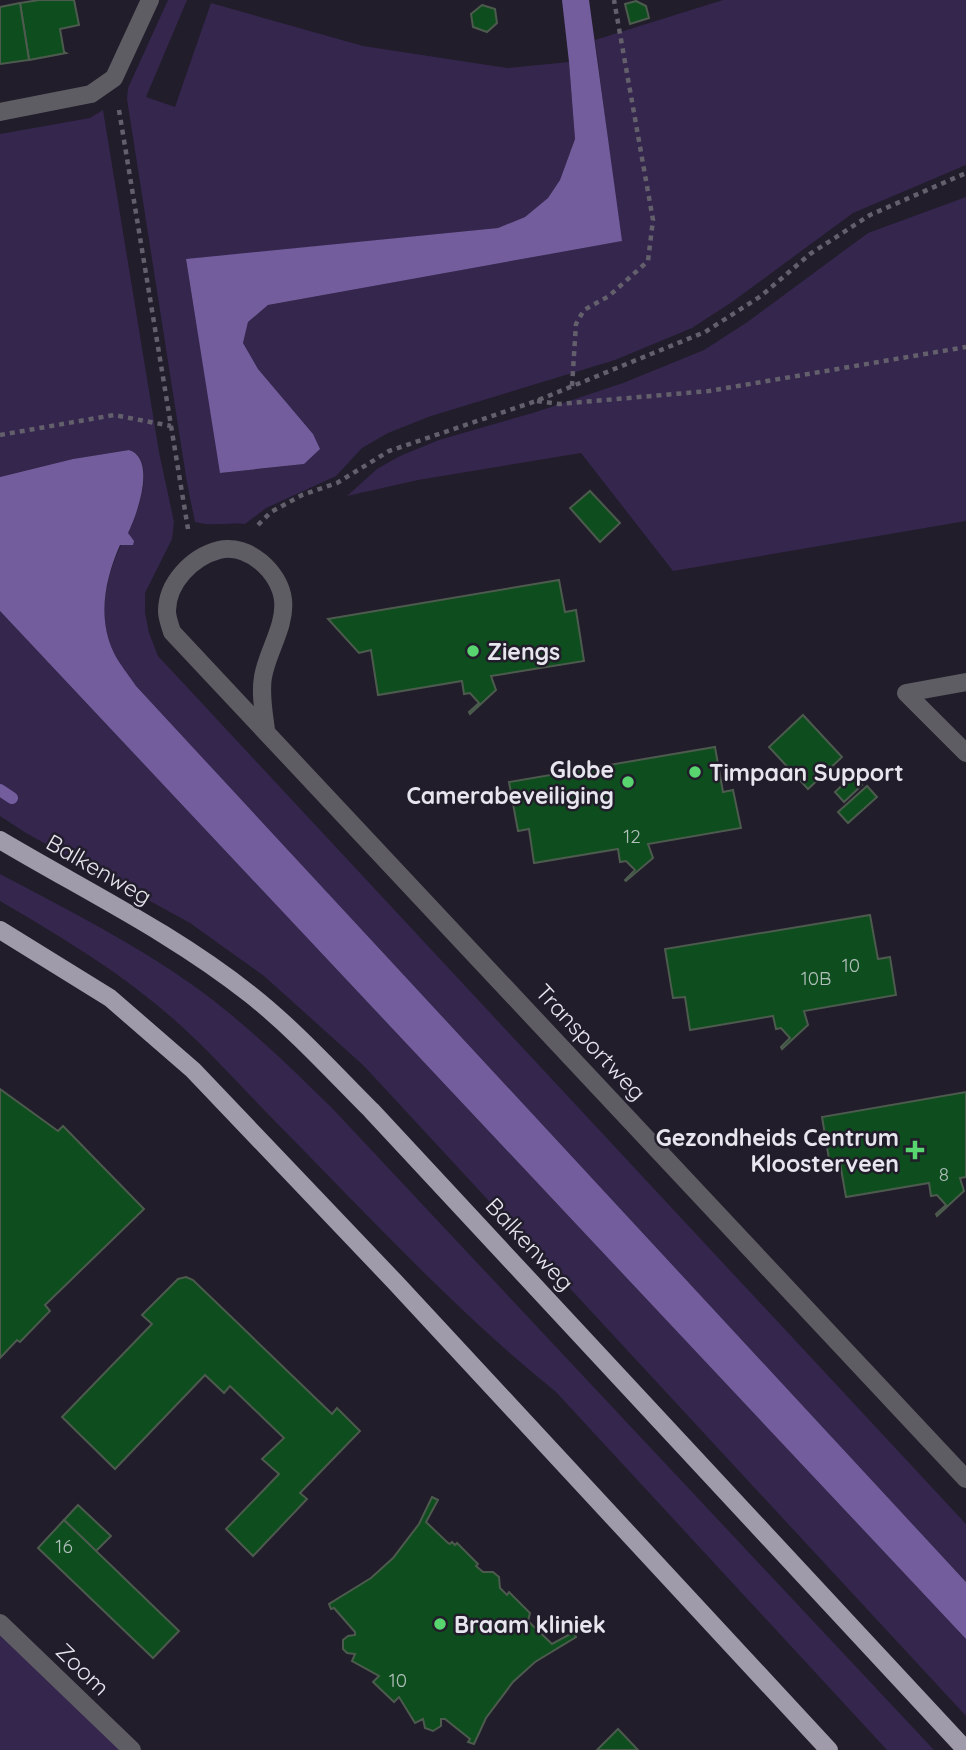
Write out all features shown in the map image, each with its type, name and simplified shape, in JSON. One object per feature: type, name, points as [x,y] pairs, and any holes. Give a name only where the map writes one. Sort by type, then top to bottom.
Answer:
[{"type":"main road","name":"Balkenweg","points":[[0,839],[130,913],[196,955],[252,995],[308,1046],[381,1120],[966,1750]]},
{"type":"main road","points":[[0,930],[110,998],[162,1040],[193,1070],[829,1750]]},
{"type":"street","points":[[0,112],[91,94],[114,78],[150,0]]},
{"type":"street","name":"Transportweg","points":[[265,730],[262,678],[282,614],[280,586],[268,569],[253,556],[233,550],[219,550],[194,562],[174,583],[168,597],[166,613],[173,632],[966,1479]]},
{"type":"street","points":[[966,682],[906,693],[966,752]]},
{"type":"street","name":"Zoom","points":[[0,1623],[132,1750]]},
{"type":"path","points":[[572,386],[576,324],[584,310],[609,296],[648,261],[653,220],[614,0]]},
{"type":"path","points":[[114,78],[194,562]]},
{"type":"path","points":[[271,512],[302,495],[337,483],[388,451],[536,401],[705,332],[761,296],[810,254],[870,215],[966,173]]},
{"type":"path","points":[[536,401],[559,404],[709,391],[966,347]]},
{"type":"path","points":[[0,435],[114,415],[171,426]]},
{"type":"shaded area","points":[[168,0],[187,0],[146,97],[175,107],[211,3],[363,46],[507,68],[569,62],[575,139],[560,180],[548,198],[525,217],[498,228],[186,260],[221,473],[304,464],[313,434],[258,369],[243,343],[248,322],[268,305],[621,241],[595,40],[723,0],[966,0],[966,165],[853,213],[692,328],[615,360],[431,416],[388,433],[362,448],[336,476],[266,508],[245,524],[195,522],[127,99],[128,88]]},
{"type":"shaded area","points":[[562,0],[589,0],[622,241],[268,305],[248,322],[243,343],[258,369],[313,434],[320,449],[304,464],[220,473],[186,259],[498,228],[525,217],[548,198],[560,180],[575,139]]},
{"type":"shaded area","points":[[103,110],[159,452],[174,522],[172,539],[145,593],[149,633],[158,656],[966,1524],[966,1582],[136,686],[119,662],[109,640],[105,599],[111,571],[121,545],[132,545],[128,533],[140,501],[144,475],[138,455],[129,450],[73,459],[0,477],[0,134],[90,118]]},
{"type":"shaded area","points":[[966,197],[966,521],[673,571],[581,453],[418,480],[347,496],[377,469],[439,440],[623,383],[704,350],[746,323],[868,233]]},
{"type":"shaded area","points":[[129,450],[137,455],[142,464],[143,475],[140,501],[128,533],[134,541],[133,545],[120,545],[110,571],[104,612],[114,653],[136,686],[966,1582],[966,1639],[0,611],[0,477],[73,459]]},
{"type":"shaded area","points":[[0,611],[966,1639],[966,1716],[364,1066],[264,976],[190,923],[0,816]]},
{"type":"shaded area","points":[[0,874],[99,927],[171,970],[230,1014],[282,1059],[331,1107],[934,1750],[887,1750],[556,1392],[443,1291],[179,1024],[115,973],[0,901]]},
{"type":"shaded area","points":[[0,1623],[132,1750],[0,1750]]},
{"type":"building","points":[[74,0],[79,25],[60,29],[66,53],[29,60],[20,3]]},
{"type":"building","points":[[636,1],[646,6],[649,18],[630,24],[625,4]]},
{"type":"building","points":[[20,3],[29,60],[0,64],[0,7]]},
{"type":"building","points":[[482,5],[495,9],[497,23],[487,32],[473,27],[471,14]]},
{"type":"building","points":[[590,491],[620,523],[600,542],[570,508]]},
{"type":"building","points":[[559,580],[565,612],[576,610],[584,661],[491,676],[496,690],[470,714],[479,703],[470,693],[464,694],[462,681],[378,695],[371,650],[359,653],[328,619]]},
{"type":"building","points":[[803,715],[842,757],[808,789],[769,747]]},
{"type":"building","points":[[715,747],[723,792],[733,790],[741,828],[648,844],[653,858],[626,881],[635,870],[626,861],[620,862],[618,849],[534,863],[529,829],[518,831],[509,782]]},
{"type":"building","points":[[853,775],[862,785],[844,802],[835,792]]},
{"type":"building","points":[[867,786],[877,797],[848,823],[838,812]]},
{"type":"building","points":[[870,915],[878,959],[890,957],[896,995],[804,1011],[808,1025],[782,1049],[790,1038],[781,1028],[776,1029],[773,1016],[690,1030],[685,997],[673,998],[665,949]]},
{"type":"building","points":[[0,1089],[58,1131],[63,1126],[144,1209],[45,1305],[50,1311],[0,1358]]},
{"type":"building","points":[[966,1092],[966,1177],[960,1178],[964,1191],[937,1216],[946,1205],[937,1195],[931,1196],[929,1183],[846,1197],[840,1163],[830,1165],[822,1117]]},
{"type":"building","points":[[186,1277],[193,1280],[332,1414],[337,1408],[360,1431],[300,1493],[307,1499],[253,1556],[226,1529],[279,1474],[262,1459],[284,1438],[230,1386],[224,1393],[205,1375],[115,1469],[62,1417],[152,1324],[142,1315],[178,1279]]},
{"type":"building","name":"Braam kliniek","points":[[432,1497],[438,1500],[426,1522],[448,1543],[457,1543],[483,1572],[493,1572],[499,1577],[500,1588],[507,1595],[509,1592],[530,1613],[528,1621],[552,1644],[574,1632],[576,1637],[535,1662],[513,1682],[486,1718],[474,1744],[468,1742],[470,1739],[445,1719],[441,1719],[441,1726],[433,1731],[425,1728],[423,1719],[415,1723],[399,1697],[394,1702],[373,1682],[379,1676],[352,1661],[355,1654],[347,1653],[343,1649],[343,1640],[355,1635],[355,1632],[329,1604],[371,1578],[393,1558],[419,1524]]},
{"type":"building","points":[[78,1505],[111,1536],[96,1551],[64,1520]]},
{"type":"building","points":[[64,1520],[179,1631],[153,1658],[38,1548]]},
{"type":"building","points":[[618,1729],[638,1750],[597,1750]]},
{"type":"waterway","points":[[0,790],[12,798]]},
{"type":"place","name":"Ziengs","points":[[473,651]]},
{"type":"place","name":"Timpaan Support","points":[[695,772]]},
{"type":"place","name":"Globe Camerabeveiliging","points":[[628,782]]},
{"type":"place","name":"Gezondheids Centrum Kloosterveen","points":[[915,1150]]},
{"type":"place","name":"Braam kliniek","points":[[440,1624]]}]
